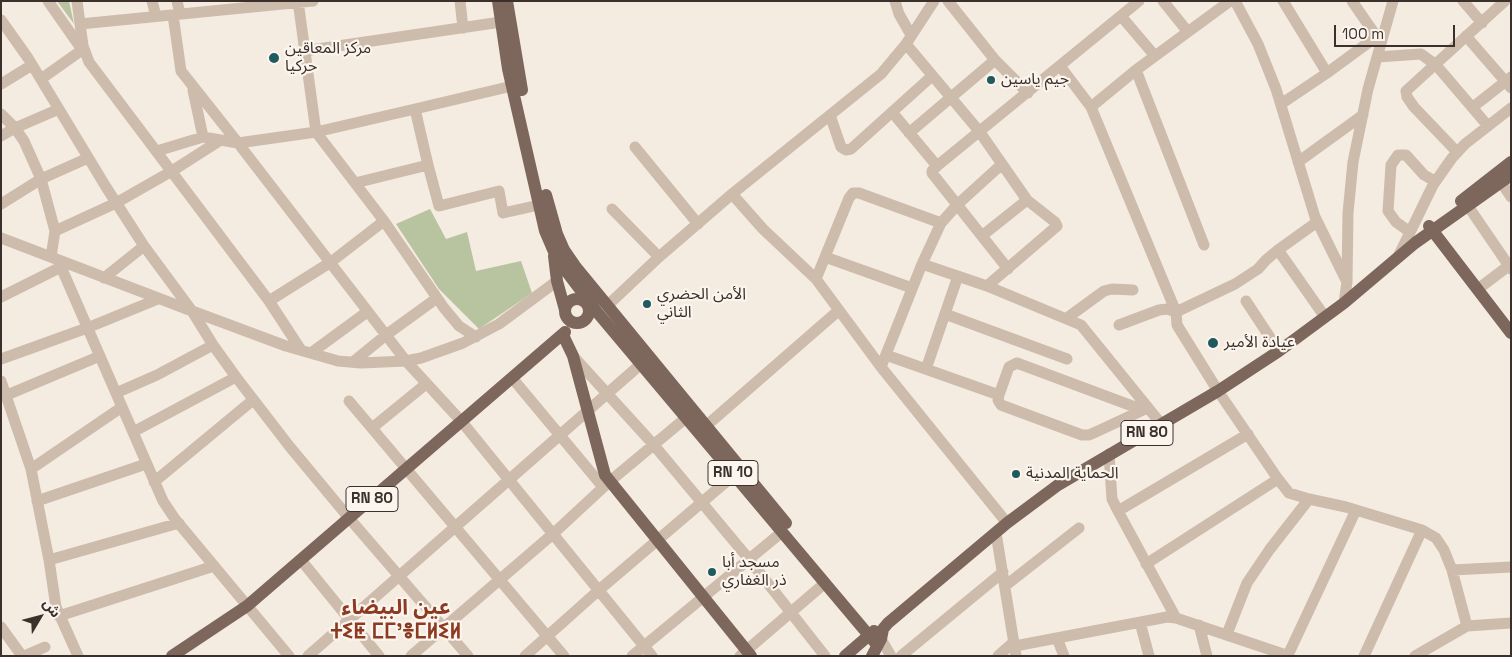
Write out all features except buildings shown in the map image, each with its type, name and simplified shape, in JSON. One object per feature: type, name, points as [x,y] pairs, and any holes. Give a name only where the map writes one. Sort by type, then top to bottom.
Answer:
[{"type":"main road","points":[[498,1],[512,86],[545,231],[554,254],[584,300],[599,309]]},
{"type":"main road","name":"RN 10","points":[[507,1],[520,83],[552,222],[564,250],[589,284],[599,309],[642,364],[687,417],[738,471],[879,642]]},
{"type":"main road","name":"RN 80","points":[[1431,228],[1511,162]]},
{"type":"main road","name":"RN 80","points":[[879,642],[1007,523],[1058,485],[1218,391],[1279,350],[1344,304],[1398,258],[1413,238],[1468,206],[1506,179]]},
{"type":"main road","points":[[1431,228],[1511,333]]},
{"type":"main road","points":[[554,254],[557,281],[565,313],[573,322],[599,309]]},
{"type":"main road","points":[[584,300],[571,300],[566,306],[564,334],[573,356],[606,484],[657,541],[704,598],[746,654]]},
{"type":"main road","name":"RN 10","points":[[599,309],[706,426],[782,532],[824,583],[879,642]]},
{"type":"main road","name":"RN 80","points":[[172,656],[248,606],[564,334],[599,309]]},
{"type":"main road","points":[[845,656],[879,642]]},
{"type":"street","points":[[48,1],[89,62],[306,352]]},
{"type":"street","points":[[77,1],[84,52]]},
{"type":"street","points":[[152,1],[156,16]]},
{"type":"street","points":[[177,1],[181,71],[193,89],[211,108],[406,361],[462,422],[510,479],[652,656]]},
{"type":"street","points":[[80,24],[177,14],[206,6],[313,1]]},
{"type":"street","points":[[460,1],[462,28]]},
{"type":"street","points":[[895,1],[908,40],[932,76],[979,131],[1027,200],[1055,222],[1057,226],[987,286]]},
{"type":"street","points":[[599,309],[732,194],[881,74],[908,40],[934,1]]},
{"type":"street","points":[[948,1],[995,60],[1028,93]]},
{"type":"street","points":[[1008,269],[932,171],[1139,1]]},
{"type":"street","points":[[1162,1],[1188,32]]},
{"type":"street","points":[[1090,107],[1136,70],[1230,1]]},
{"type":"street","points":[[1234,1],[1258,44],[1281,104],[1317,222],[1347,282]]},
{"type":"street","points":[[1283,1],[1327,73]]},
{"type":"street","points":[[1352,1],[1378,40]]},
{"type":"street","points":[[1344,304],[1347,282],[1353,162],[1377,57],[1378,40],[1393,1]]},
{"type":"street","points":[[1463,1],[1482,23]]},
{"type":"street","points":[[1457,152],[1414,107],[1406,94],[1408,88],[1436,65],[1505,1]]},
{"type":"street","points":[[298,2],[316,132],[384,221],[437,298],[459,326],[476,337]]},
{"type":"street","points":[[1121,16],[1155,56]]},
{"type":"street","points":[[1,20],[41,79],[144,246],[236,377],[349,518],[468,656]]},
{"type":"street","points":[[304,51],[501,22]]},
{"type":"street","points":[[1466,36],[1509,82],[1472,107]]},
{"type":"street","points":[[1281,104],[1378,40]]},
{"type":"street","points":[[41,79],[84,52]]},
{"type":"street","points":[[1377,57],[1421,54],[1436,65],[1488,126]]},
{"type":"street","points":[[909,133],[995,60]]},
{"type":"street","points":[[1,84],[32,65]]},
{"type":"street","points":[[1060,66],[1090,107],[1176,312],[1177,324],[1218,391],[1278,480],[1289,492],[1422,530],[1436,538],[1444,550],[1452,570],[1467,626]]},
{"type":"street","points":[[1136,70],[1204,245]]},
{"type":"street","points":[[830,115],[841,147],[846,150],[851,149],[932,76]]},
{"type":"street","points":[[157,151],[204,137],[238,144],[316,132],[512,86]]},
{"type":"street","points":[[193,89],[204,137]]},
{"type":"street","points":[[415,108],[439,206],[499,190],[502,213],[539,205]]},
{"type":"street","points":[[1435,181],[1424,175],[1406,155],[1398,155],[1391,165],[1388,211],[1396,222],[1413,238],[1435,181],[1457,152],[1511,108]]},
{"type":"street","points":[[1,136],[59,109]]},
{"type":"street","points":[[892,112],[937,166]]},
{"type":"street","points":[[1,114],[24,140],[41,179],[55,231],[57,262],[163,501],[214,566],[290,656]]},
{"type":"street","points":[[1298,162],[1363,115]]},
{"type":"street","points":[[55,231],[116,202],[172,171],[219,141]]},
{"type":"street","points":[[635,147],[698,224]]},
{"type":"street","points":[[1,204],[41,179],[88,158]]},
{"type":"street","points":[[881,367],[922,264],[941,223],[958,204],[1002,164]]},
{"type":"street","points":[[355,183],[428,165]]},
{"type":"street","points":[[1506,179],[1511,197]]},
{"type":"street","points":[[816,279],[849,198],[853,193],[859,193],[941,223]]},
{"type":"street","points":[[732,194],[764,229],[816,279],[838,312],[881,367],[1007,523]]},
{"type":"street","points":[[983,235],[1027,200]]},
{"type":"street","points":[[1468,206],[1510,266],[1478,289]]},
{"type":"street","points":[[612,209],[659,257]]},
{"type":"street","points":[[269,301],[331,262],[384,221]]},
{"type":"street","points":[[1119,325],[1159,310],[1167,309],[1176,312],[1243,280],[1278,250],[1317,222]]},
{"type":"street","points":[[1,238],[57,262],[192,312],[306,352],[338,361],[406,361],[436,354],[476,337],[499,324],[557,281]]},
{"type":"street","points":[[104,278],[144,246]]},
{"type":"street","points":[[1278,250],[1325,317]]},
{"type":"street","points":[[825,257],[912,288]]},
{"type":"street","points":[[1,297],[57,262]]},
{"type":"street","points":[[922,264],[987,286],[1067,318],[1086,328],[1145,409],[1162,424]]},
{"type":"street","points":[[926,369],[958,276]]},
{"type":"street","points":[[1067,318],[1108,289],[1133,290]]},
{"type":"street","points":[[353,362],[437,298]]},
{"type":"street","points":[[1,359],[87,328],[158,299]]},
{"type":"street","points":[[1246,301],[1279,350]]},
{"type":"street","points":[[306,352],[367,312]]},
{"type":"street","points":[[706,426],[838,312]]},
{"type":"street","points":[[945,314],[1067,359]]},
{"type":"street","points":[[116,393],[157,375],[213,345]]},
{"type":"street","points":[[886,355],[999,395]]},
{"type":"street","points":[[7,395],[100,356]]},
{"type":"street","points":[[573,356],[608,393],[702,502],[825,656]]},
{"type":"street","points":[[1017,362],[1145,409],[1089,435],[1082,435],[1001,404],[998,400],[1009,367],[1017,362]]},
{"type":"street","points":[[308,656],[642,364]]},
{"type":"street","points":[[133,432],[236,377]]},
{"type":"street","points":[[513,379],[560,436],[606,484]]},
{"type":"street","points":[[1,381],[31,469],[56,607],[78,656]]},
{"type":"street","points":[[372,428],[426,384]]},
{"type":"street","points":[[154,482],[253,400]]},
{"type":"street","points":[[348,401],[564,656]]},
{"type":"street","points":[[31,469],[122,407]]},
{"type":"street","points":[[410,656],[554,533],[606,484],[687,417]]},
{"type":"street","points":[[1118,511],[1248,434]]},
{"type":"street","points":[[1109,454],[1112,498],[1176,618]]},
{"type":"street","points":[[38,501],[146,464]]},
{"type":"street","points":[[524,656],[738,471]]},
{"type":"street","points":[[1146,564],[1278,480]]},
{"type":"street","points":[[1227,634],[1247,583],[1270,549],[1309,499]]},
{"type":"street","points":[[998,656],[1015,648],[1058,638],[1140,622],[1176,618],[1227,634],[1268,653],[1289,656],[1356,510]]},
{"type":"street","points":[[49,560],[179,523]]},
{"type":"street","points":[[1005,586],[1079,528]]},
{"type":"street","points":[[1364,656],[1422,530]]},
{"type":"street","points":[[632,656],[704,598],[748,558],[782,532]]},
{"type":"street","points":[[996,533],[1015,648]]},
{"type":"street","points":[[301,560],[379,656]]},
{"type":"street","points":[[59,616],[214,566]]},
{"type":"street","points":[[1452,570],[1511,567]]},
{"type":"street","points":[[901,656],[1003,572]]},
{"type":"street","points":[[746,654],[789,612],[824,583]]},
{"type":"street","points":[[1140,622],[1149,656]]},
{"type":"street","points":[[1415,656],[1467,626],[1511,623]]},
{"type":"street","points":[[1199,625],[1207,656]]},
{"type":"street","points":[[1,627],[23,656],[46,647]]},
{"type":"street","points":[[1058,638],[1064,656]]},
{"type":"green space","points":[[57,1],[69,1],[74,24]]},
{"type":"green space","points":[[430,209],[446,239],[467,232],[476,271],[521,261],[532,293],[479,329],[439,289],[396,224]]},
{"type":"place","name":"مركز المعاقين حركيا","points":[[274,58]]},
{"type":"place","name":"جيم ياسين","points":[[991,80]]},
{"type":"place","name":"الأمن الحضري الثاني","points":[[647,304]]},
{"type":"place","name":"عيادة الأمير","points":[[1213,343]]},
{"type":"place","name":"الحماية المدنية","points":[[1016,474]]},
{"type":"place","name":"مسجد أبا ذر الغفاري","points":[[712,572]]},
{"type":"district","name":"عين البيضاء ⵜⵉⵟ ⵎⵎ'ⴻⵎⵍⵉⵍ","points":[[396,620]]}]
